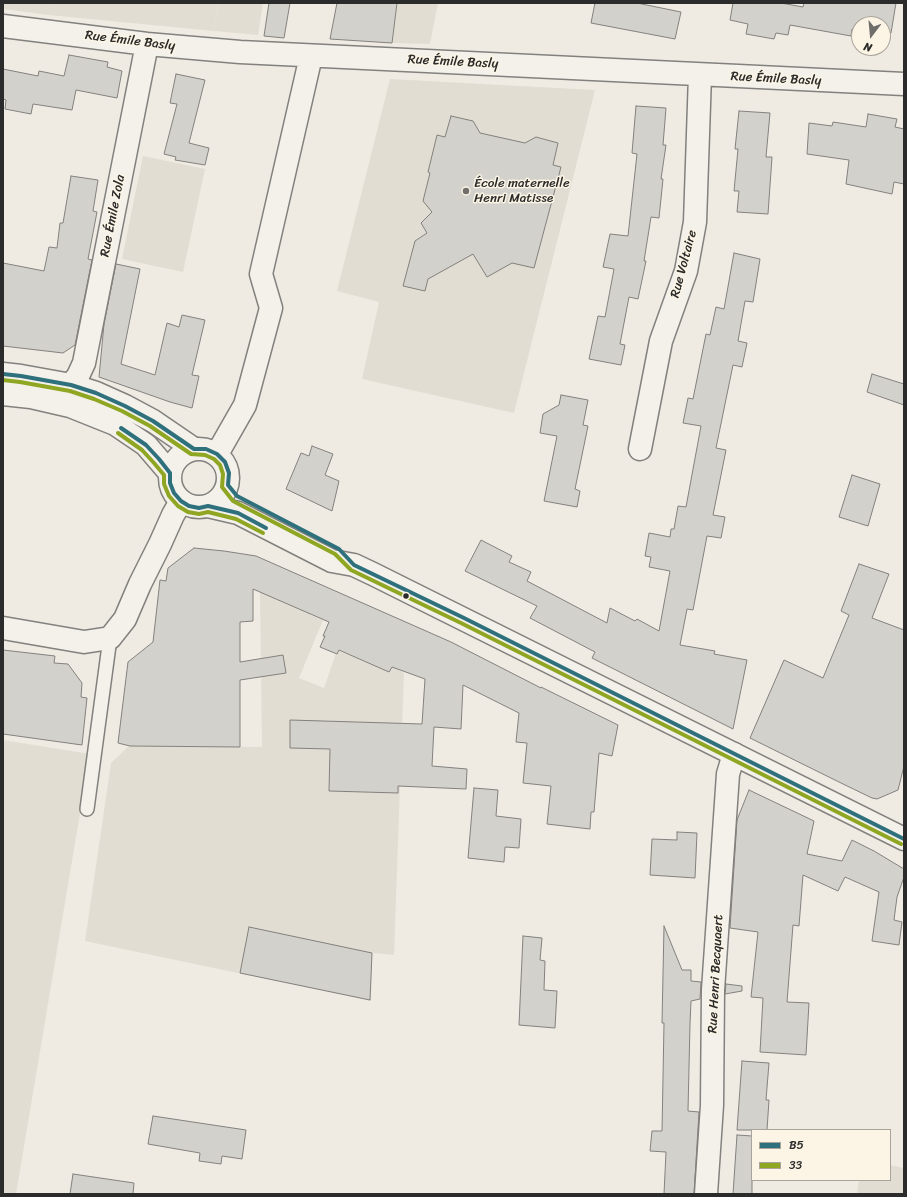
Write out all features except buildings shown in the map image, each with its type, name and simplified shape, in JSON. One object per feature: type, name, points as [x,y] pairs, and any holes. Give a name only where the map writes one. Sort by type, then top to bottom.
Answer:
[{"type":"street","name":"Rue Émile Basly","points":[[3,26],[147,44],[240,52],[904,84]]},
{"type":"street","name":"Rue Émile Zola","points":[[71,384],[78,376],[84,363],[147,44]]},
{"type":"street","points":[[216,454],[245,405],[271,308],[262,274],[311,56]]},
{"type":"street","name":"Rue Voltaire","points":[[640,449],[661,341],[686,271],[696,222],[700,75]]},
{"type":"street","points":[[3,374],[71,384],[96,393],[153,421],[194,449]]},
{"type":"street","points":[[3,394],[32,397],[70,406],[115,424],[146,445],[170,473]]},
{"type":"street","points":[[194,449],[206,449],[216,454],[225,462],[228,474],[228,485],[224,494],[217,502],[199,508],[189,506],[181,501],[174,493],[170,484],[170,473],[175,462],[183,454],[194,449]]},
{"type":"street","points":[[228,485],[237,496],[242,499],[339,549],[354,565]]},
{"type":"street","points":[[3,628],[84,642],[110,638],[125,619],[140,584],[181,501]]},
{"type":"street","points":[[208,506],[238,513],[332,561],[354,565],[464,618],[734,754],[903,834]]},
{"type":"street","name":"Rue Henri Becquaert","points":[[706,1194],[712,1105],[713,990],[728,774],[734,754]]},
{"type":"lane","points":[[87,809],[110,638]]},
{"type":"shaded area","points":[[3,3],[51,3],[49,15],[3,9]]},
{"type":"shaded area","points":[[51,3],[218,3],[214,31],[49,15]]},
{"type":"shaded area","points":[[218,3],[263,3],[258,35],[214,31]]},
{"type":"shaded area","points":[[397,3],[438,3],[430,44],[392,43]]},
{"type":"shaded area","name":"École maternelle Henri Matisse","points":[[390,79],[595,90],[514,413],[362,379],[379,302],[337,291]]},
{"type":"shaded area","points":[[143,156],[205,169],[183,272],[122,259]]},
{"type":"shaded area","points":[[272,564],[323,586],[310,615],[323,620],[299,678],[324,688],[337,650],[389,671],[392,666],[404,673],[394,955],[372,953],[371,1001],[85,941],[111,763],[129,746],[262,747],[260,593]]},
{"type":"shaded area","points":[[3,740],[90,754],[16,1194],[3,1194]]},
{"type":"shaded area","points":[[891,1165],[904,1168],[904,1194],[857,1194],[859,1181],[891,1181]]},
{"type":"transit line","name":"B5","points":[[3,374],[71,385],[96,393],[125,406],[153,421],[194,449],[206,449],[217,454],[225,462],[229,473],[228,485],[237,496],[339,549],[354,565],[464,618],[904,839]]},
{"type":"transit line","name":"33","points":[[3,380],[70,391],[122,411],[150,426],[191,454],[205,455],[214,459],[220,465],[223,474],[222,487],[233,501],[335,554],[351,570],[461,623],[901,844]]},
{"type":"transit line","name":"B5","points":[[121,428],[146,445],[159,459],[170,473],[170,483],[174,493],[181,501],[189,506],[199,508],[208,506],[238,513],[266,528]]},
{"type":"transit line","name":"33","points":[[118,433],[142,450],[164,475],[164,484],[169,496],[178,506],[188,512],[199,514],[208,512],[236,519],[263,533]]},
{"type":"place","name":"École maternelle Henri Matisse","points":[[466,191]]}]
